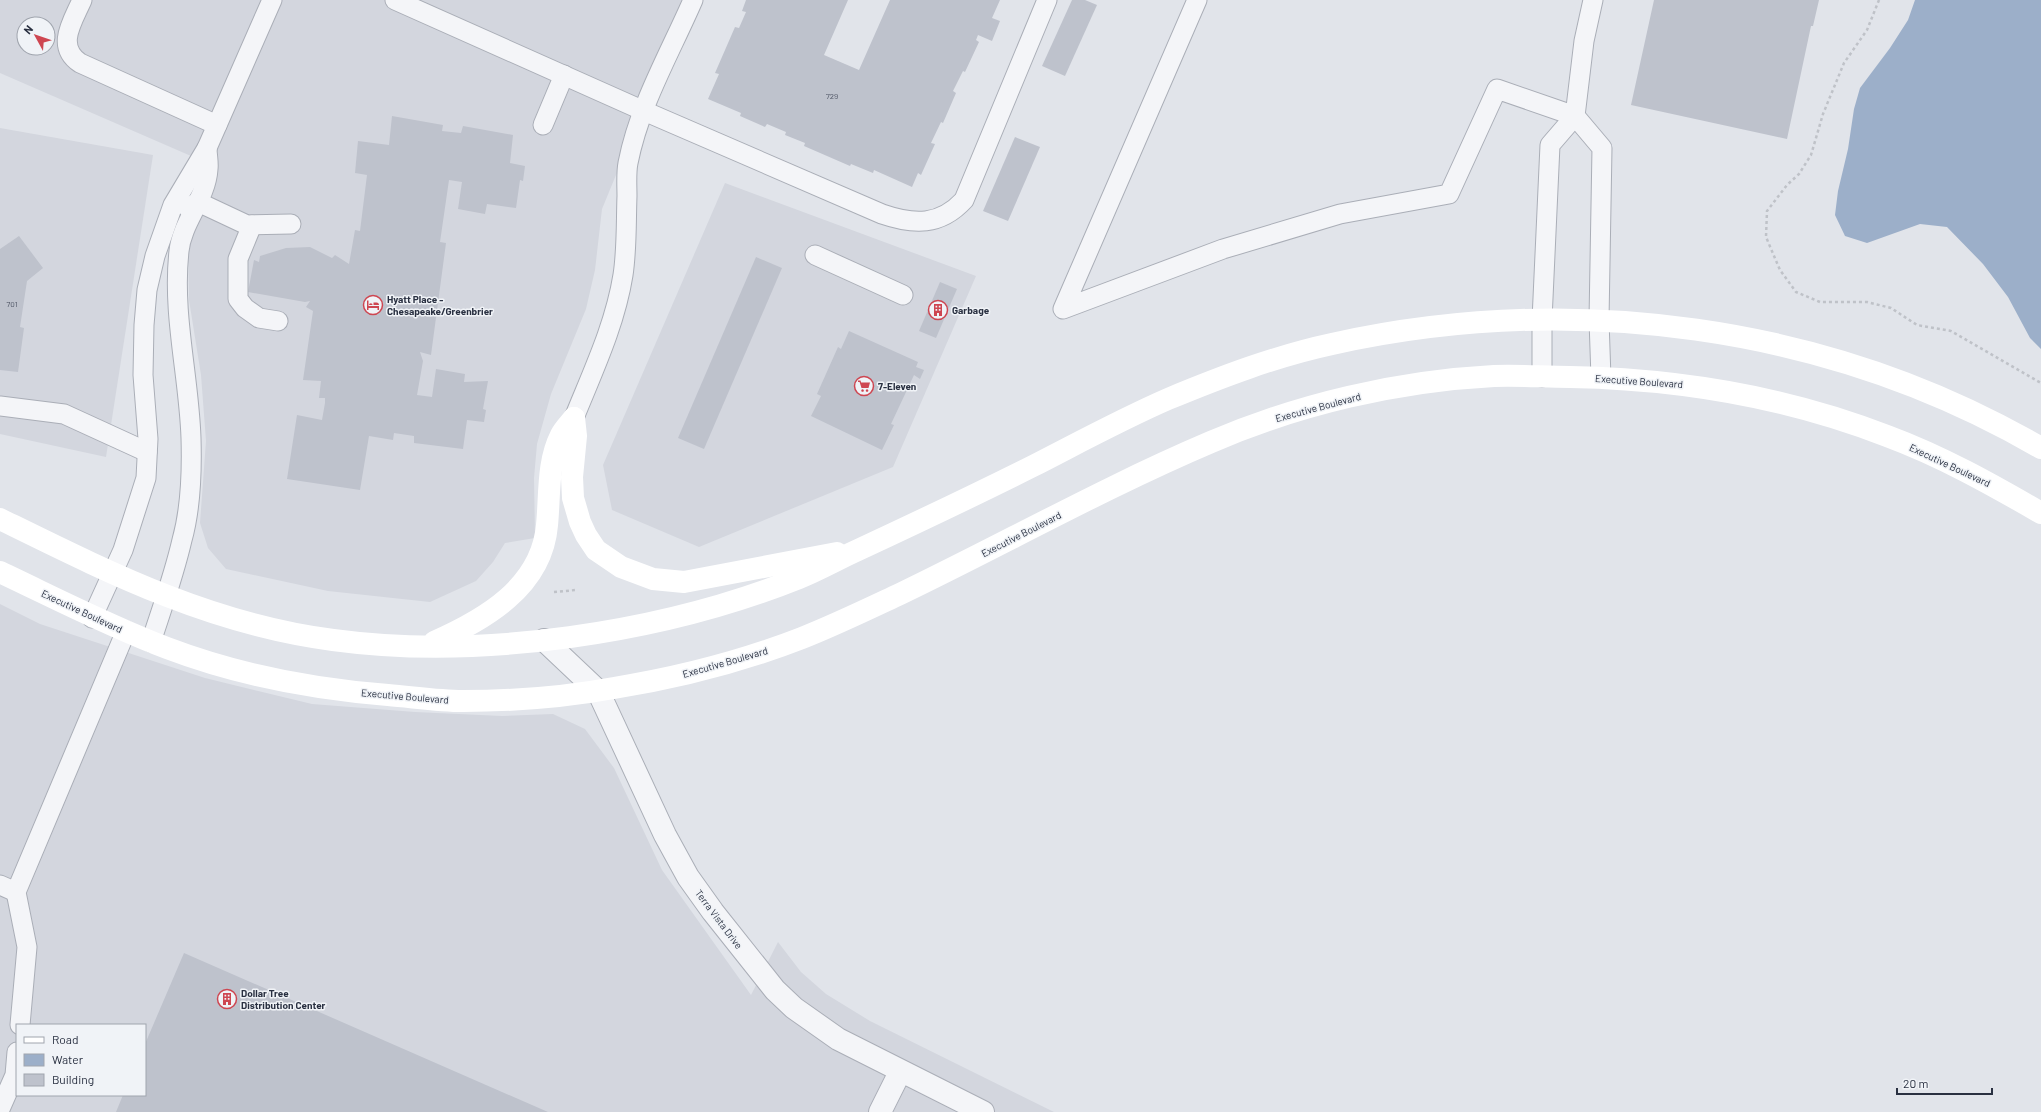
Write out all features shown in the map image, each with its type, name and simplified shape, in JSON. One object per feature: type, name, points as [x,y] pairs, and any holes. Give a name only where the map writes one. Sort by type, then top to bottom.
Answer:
[{"type":"street","points":[[0,519],[112,574],[165,597],[246,623],[285,632],[332,640],[380,645],[497,645],[544,640],[636,626],[744,599],[804,576],[912,526],[1146,410],[1217,380],[1272,360],[1328,344],[1444,324],[1568,318],[1676,326],[1736,335],[1793,347],[1850,363],[1958,404],[2012,431],[2041,448]]},
{"type":"street","name":"Executive Boulevard","points":[[0,572],[92,618],[151,642],[212,663],[260,677],[307,686],[458,701],[513,700],[598,691],[674,676],[800,639],[959,566],[1149,470],[1211,442],[1266,420],[1365,394],[1436,382],[1495,376],[1637,380],[1715,388],[1771,401],[1830,417],[1885,435],[1938,457],[2041,513]]},
{"type":"street","points":[[574,418],[576,436],[572,477],[573,498],[580,522],[596,550],[621,567],[653,579],[684,582],[815,556],[858,550]]},
{"type":"street","points":[[427,646],[463,630],[494,610],[510,597],[523,582],[542,548],[547,527],[550,478],[556,447],[561,434],[574,418]]},
{"type":"street","name":"Terra Vista Drive","points":[[544,640],[598,691],[665,835],[685,871],[713,912],[755,966],[794,1008],[814,1024],[838,1039],[900,1072],[983,1112]]},
{"type":"street","points":[[880,1112],[900,1072]]},
{"type":"lane","points":[[82,0],[66,41],[67,50],[72,57],[86,66],[217,125]]},
{"type":"lane","points":[[92,618],[123,550],[146,478],[148,452],[147,409],[143,375],[147,290],[155,256],[166,222],[187,180],[207,148],[272,0]]},
{"type":"lane","points":[[395,0],[644,111],[882,214],[900,220],[915,222],[927,221],[942,216],[955,209],[964,200],[1047,0]]},
{"type":"lane","points":[[574,418],[603,348],[615,312],[623,276],[626,247],[628,165],[644,111],[693,0]]},
{"type":"lane","points":[[1197,0],[1063,309],[1223,249],[1340,214],[1449,194],[1497,89],[1575,116],[1602,148],[1599,320],[1602,378]]},
{"type":"lane","points":[[1542,377],[1542,320],[1550,145],[1575,116],[1584,41],[1593,0]]},
{"type":"lane","points":[[542,125],[564,75]]},
{"type":"lane","points":[[151,642],[183,539],[191,475],[191,438],[180,340],[178,276],[179,251],[182,236],[198,202],[208,169],[207,148]]},
{"type":"lane","points":[[166,222],[198,202]]},
{"type":"lane","points":[[198,202],[247,225],[291,224]]},
{"type":"lane","points":[[252,225],[238,259],[238,299],[244,308],[259,318],[278,321]]},
{"type":"lane","points":[[815,255],[903,294]]},
{"type":"lane","points":[[0,406],[64,414],[148,452]]},
{"type":"lane","points":[[20,1024],[27,947],[8,888],[126,631]]},
{"type":"lane","points":[[0,1109],[15,1075],[16,1064]]},
{"type":"path","points":[[1879,0],[1867,30],[1844,63],[1823,114],[1811,155],[1799,174],[1787,185],[1767,211],[1766,237],[1780,270],[1796,292],[1820,302],[1867,302],[1891,308],[1917,325],[1951,331],[2041,383]]},
{"type":"path","points":[[554,592],[576,590]]},
{"type":"shaded area","points":[[0,0],[688,0],[602,209],[595,270],[586,309],[551,394],[537,444],[534,478],[535,538],[505,543],[493,562],[476,581],[430,602],[328,591],[226,569],[208,548],[200,523],[206,441],[201,375],[189,300],[188,242],[214,166],[0,73]]},
{"type":"shaded area","points":[[0,128],[153,155],[106,457],[0,434]]},
{"type":"shaded area","points":[[725,183],[976,276],[893,467],[699,547],[612,510],[603,465]]},
{"type":"shaded area","points":[[0,604],[40,624],[205,678],[312,704],[415,712],[502,716],[553,714],[585,729],[614,768],[662,870],[751,995],[778,942],[801,972],[826,994],[870,1021],[1054,1112],[0,1112]]},
{"type":"water","points":[[1915,0],[2041,0],[2041,349],[2030,338],[2008,297],[1983,264],[1947,227],[1920,224],[1867,243],[1845,236],[1835,215],[1838,191],[1848,149],[1854,109],[1860,88],[1890,48],[1908,20]]},
{"type":"building","points":[[746,0],[848,0],[824,55],[859,70],[890,0],[1000,0],[992,18],[1000,21],[992,41],[978,35],[976,40],[979,42],[965,72],[963,71],[953,91],[956,93],[943,123],[941,122],[931,143],[935,144],[921,175],[918,173],[912,187],[874,170],[873,173],[851,164],[850,166],[804,146],[805,143],[785,135],[786,132],[767,124],[765,127],[740,116],[741,113],[708,99],[719,74],[715,73],[735,27],[739,28],[746,12],[742,11]]},
{"type":"building","points":[[1072,0],[1085,0],[1097,5],[1065,76],[1042,66]]},
{"type":"building","points":[[1654,0],[1819,0],[1813,26],[1811,26],[1787,139],[1631,105]]},
{"type":"building","name":"Hyatt Place - Chesapeake/Greenbrier","points":[[392,116],[443,125],[442,131],[461,133],[463,126],[513,135],[510,163],[525,166],[523,181],[520,180],[516,208],[487,204],[485,214],[458,209],[462,182],[449,180],[440,242],[446,243],[431,355],[420,352],[423,361],[417,395],[432,397],[436,369],[465,374],[464,382],[488,381],[483,409],[486,410],[484,422],[467,420],[463,449],[414,443],[414,436],[394,433],[393,440],[369,436],[360,490],[287,479],[297,415],[322,420],[325,403],[325,398],[319,398],[321,381],[303,380],[313,311],[306,307],[310,301],[305,302],[248,292],[254,260],[259,262],[260,256],[286,248],[310,247],[332,258],[335,255],[349,264],[355,230],[360,231],[367,175],[355,173],[358,141],[389,145]]},
{"type":"building","points":[[1015,137],[1040,147],[1008,221],[983,211]]},
{"type":"building","points":[[19,236],[43,268],[27,281],[20,327],[24,328],[18,372],[0,370],[0,249]]},
{"type":"building","points":[[756,257],[782,268],[704,449],[678,438]]},
{"type":"building","name":"Garbage","points":[[940,282],[957,289],[936,338],[919,331]]},
{"type":"building","name":"7-Eleven","points":[[849,331],[918,362],[916,367],[924,370],[920,379],[914,375],[891,424],[894,425],[882,450],[811,416],[821,396],[817,394],[838,347],[841,349]]},
{"type":"building","name":"Dollar Tree Distribution Center","points":[[184,953],[548,1112],[116,1112],[123,1096],[146,1096],[146,1042]]},
{"type":"place","name":"Hyatt Place - Chesapeake/Greenbrier","points":[[373,305]]},
{"type":"place","name":"Garbage","points":[[938,310]]},
{"type":"place","name":"7-Eleven","points":[[864,386]]},
{"type":"place","name":"Dollar Tree Distribution Center","points":[[227,999]]}]
